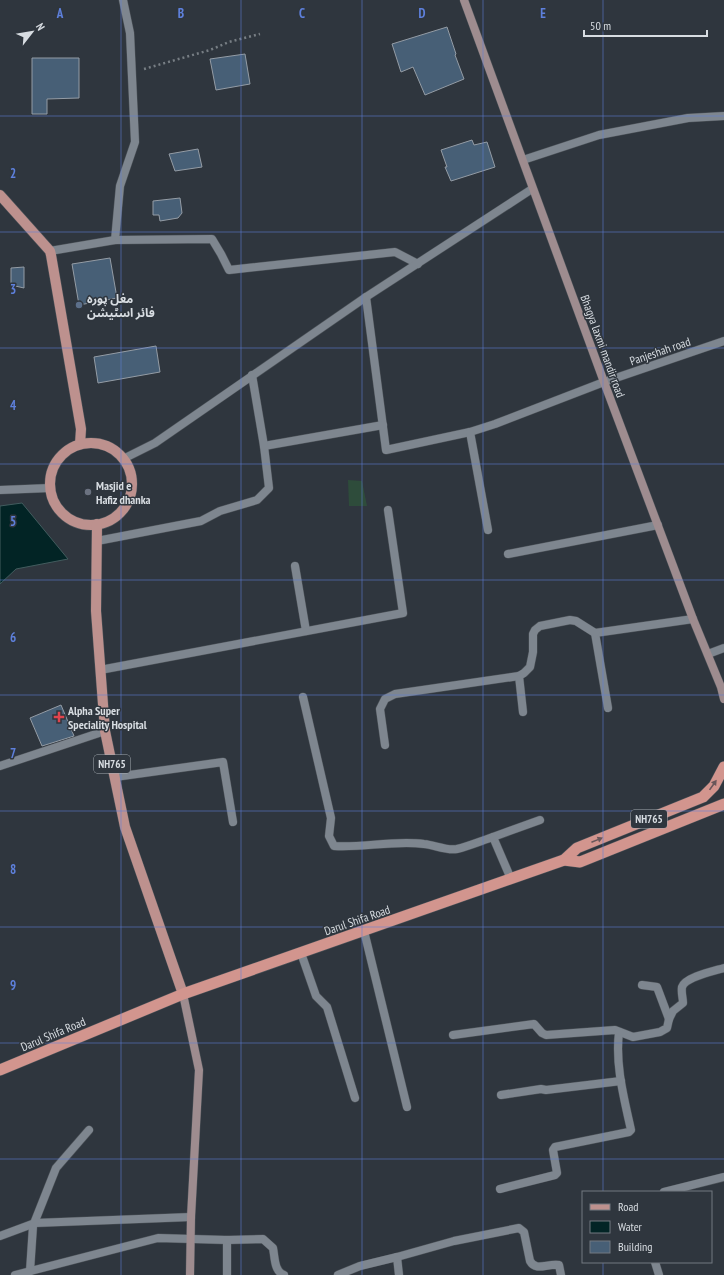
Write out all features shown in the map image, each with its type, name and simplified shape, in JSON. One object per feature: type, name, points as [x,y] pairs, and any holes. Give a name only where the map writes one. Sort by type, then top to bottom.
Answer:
[{"type":"highway","name":"NH765","points":[[564,860],[577,848],[704,797],[714,786],[724,767]]},
{"type":"highway","name":"Darul Shifa Road","points":[[0,1070],[183,994],[564,860],[580,862],[724,804]]},
{"type":"main road","name":"Bhagya laxmi mandir road","points":[[464,0],[523,160],[532,189],[693,619],[721,687],[724,699]]},
{"type":"main road","points":[[2,201],[50,251],[81,429],[80,444]]},
{"type":"main road","points":[[96,443],[112,448],[124,459],[130,474],[132,490],[126,505],[116,517],[97,524],[85,525],[70,519],[58,509],[52,499],[50,478],[55,463],[66,451],[80,444],[96,443]]},
{"type":"main road","name":"NH765","points":[[97,524],[96,611],[105,731],[124,827],[183,994]]},
{"type":"main road","points":[[183,994],[199,1070],[190,1239],[190,1275]]},
{"type":"street","points":[[115,240],[120,186],[135,142],[130,33],[123,0]]},
{"type":"street","points":[[523,160],[599,135],[688,118],[724,116]]},
{"type":"street","points":[[124,459],[155,443],[366,297],[532,189]]},
{"type":"street","points":[[50,251],[115,240],[212,239],[229,270],[395,252],[418,264]]},
{"type":"street","points":[[264,446],[383,425],[366,297]]},
{"type":"street","name":"Panjeshah road","points":[[383,425],[386,450],[470,432],[495,424],[604,382],[724,341]]},
{"type":"street","points":[[97,541],[201,520],[220,511],[257,500],[269,488],[264,446],[252,376]]},
{"type":"street","points":[[470,432],[488,530]]},
{"type":"street","points":[[0,490],[50,488]]},
{"type":"street","points":[[100,670],[403,613],[388,510]]},
{"type":"street","points":[[508,554],[658,525]]},
{"type":"street","points":[[295,566],[306,631]]},
{"type":"street","points":[[385,745],[380,709],[385,699],[395,694],[519,676],[530,668],[534,634],[535,630],[540,626],[570,620],[576,621],[595,633],[693,619]]},
{"type":"street","points":[[595,633],[608,708]]},
{"type":"street","points":[[708,654],[724,648]]},
{"type":"street","points":[[519,676],[523,712]]},
{"type":"street","points":[[303,697],[331,818],[329,836],[334,846],[346,847],[424,844],[441,848],[456,849],[540,820]]},
{"type":"street","points":[[0,766],[105,731]]},
{"type":"street","points":[[115,777],[223,762],[233,822]]},
{"type":"street","points":[[493,837],[511,879]]},
{"type":"street","points":[[364,931],[407,1107]]},
{"type":"street","points":[[301,953],[316,996],[327,1007],[355,1098]]},
{"type":"street","points":[[453,1035],[534,1024],[542,1033],[546,1035],[615,1030],[633,1037],[660,1032],[667,1028],[669,1018],[683,1003],[682,988],[685,982],[724,968]]},
{"type":"street","points":[[642,985],[657,987],[669,1018]]},
{"type":"street","points":[[500,1189],[555,1175],[557,1173],[553,1150],[555,1147],[629,1132],[630,1130],[617,1048],[619,1032]]},
{"type":"street","points":[[501,1095],[621,1080]]},
{"type":"street","points":[[30,1271],[35,1223],[56,1168],[89,1130]]},
{"type":"street","points":[[668,1191],[724,1177]]},
{"type":"street","points":[[0,1236],[35,1223],[191,1217]]},
{"type":"street","points":[[338,1275],[360,1266],[454,1241],[519,1228],[524,1232],[532,1265],[537,1267],[553,1264],[559,1265],[561,1275]]},
{"type":"street","points":[[15,1275],[158,1238],[227,1240],[263,1239],[273,1248],[276,1268],[284,1275]]},
{"type":"street","points":[[227,1240],[228,1275]]},
{"type":"street","points":[[397,1257],[399,1275]]},
{"type":"street","points":[[655,1263],[659,1275]]},
{"type":"path","points":[[132,72],[260,34]]},
{"type":"shaded area","points":[[348,480],[362,481],[367,506],[349,506]]},
{"type":"water","points":[[22,503],[68,559],[16,569],[0,584],[0,506]]},
{"type":"building","points":[[447,27],[464,79],[425,95],[413,67],[401,72],[392,44]]},
{"type":"building","points":[[245,54],[250,84],[216,90],[210,59]]},
{"type":"building","points":[[32,58],[79,58],[79,98],[47,99],[47,114],[32,114]]},
{"type":"building","points":[[472,140],[474,145],[487,142],[495,167],[451,181],[445,167],[447,167],[441,150]]},
{"type":"building","points":[[198,149],[202,167],[175,171],[169,154]]},
{"type":"building","points":[[180,198],[182,213],[178,218],[160,221],[159,215],[153,215],[153,201]]},
{"type":"building","points":[[110,258],[117,298],[79,305],[72,264]]},
{"type":"building","points":[[24,267],[24,288],[11,285],[11,268]]},
{"type":"building","points":[[156,346],[160,372],[98,383],[94,357]]},
{"type":"building","points":[[61,705],[74,736],[42,746],[30,718]]},
{"type":"place","name":"مغل پورہ فائر اسٹیشن","points":[[79,305]]},
{"type":"place","name":"Masjid e Hafiz dhanka","points":[[88,492]]},
{"type":"place","name":"Alpha Super Speciality Hospital","points":[[59,717]]}]
